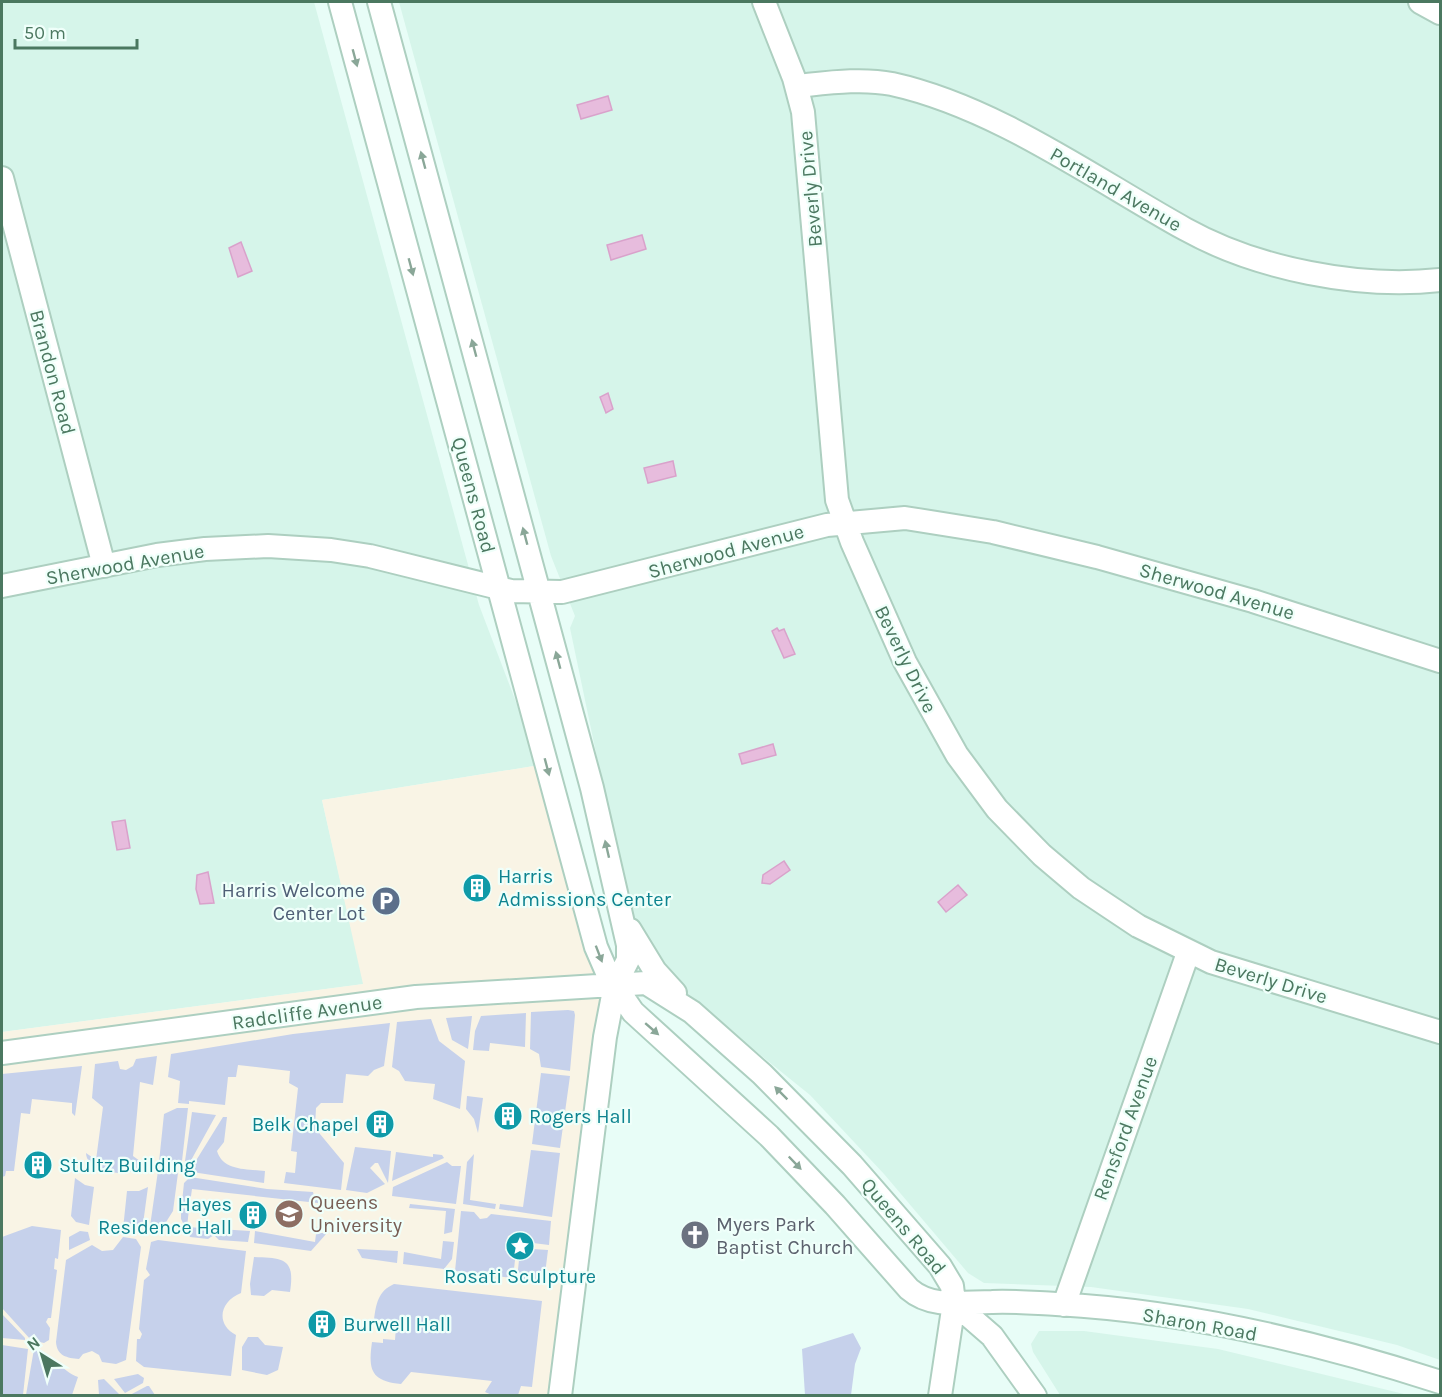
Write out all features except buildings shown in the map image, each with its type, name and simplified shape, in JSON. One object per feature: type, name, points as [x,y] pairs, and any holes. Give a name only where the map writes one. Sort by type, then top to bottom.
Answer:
[{"type":"street","name":"Queens Road","points":[[340,2],[596,947],[615,985],[633,1012],[694,1065],[798,1166],[909,1289],[926,1300],[954,1304],[952,1286],[945,1273],[899,1216],[762,1074],[692,1012],[646,983],[615,985]]},
{"type":"street","name":"Queens Road","points":[[380,2],[540,592],[622,910],[629,957],[615,985]]},
{"type":"street","name":"Beverly Drive","points":[[764,2],[796,86],[805,129],[836,490],[844,522],[924,700],[957,755],[987,795],[1026,839],[1081,888],[1138,926],[1188,953],[1238,971],[1440,1032]]},
{"type":"street","points":[[1420,2],[1440,13]]},
{"type":"street","name":"Portland Avenue","points":[[796,86],[835,82],[875,82],[891,84],[938,99],[1062,156],[1185,229],[1256,259],[1315,274],[1369,280],[1440,280]]},
{"type":"street","name":"Brandon Road","points":[[2,178],[104,566]]},
{"type":"street","points":[[401,228],[439,219]]},
{"type":"street","name":"Sherwood Avenue","points":[[2,586],[205,549],[287,547],[370,556],[499,588],[540,592],[588,587],[844,522],[919,519],[1051,544],[1253,601],[1440,661]]},
{"type":"street","points":[[622,910],[631,932],[655,971],[692,1012]]},
{"type":"street","name":"Rensford Avenue","points":[[1064,1305],[1188,953]]},
{"type":"street","points":[[560,1395],[604,1037],[615,985]]},
{"type":"street","name":"Radcliffe Avenue","points":[[2,1053],[383,1001],[471,993],[615,985]]},
{"type":"street","name":"Sharon Road","points":[[954,1304],[999,1302],[1064,1305],[1196,1321],[1278,1337],[1380,1363],[1440,1382]]},
{"type":"street","points":[[940,1395],[954,1304]]},
{"type":"street","points":[[954,1304],[992,1336],[1035,1395]]},
{"type":"shaded area","points":[[2,2],[314,2],[479,605],[540,765],[322,800],[364,984],[2,1032]]},
{"type":"shaded area","points":[[399,2],[1440,2],[1440,1360],[1397,1345],[1248,1309],[1091,1287],[984,1283],[968,1273],[884,1174],[810,1095],[681,991],[630,916],[570,628],[575,616],[551,556]]},
{"type":"shaded area","points":[[608,96],[612,110],[581,119],[577,105]]},
{"type":"shaded area","points":[[642,235],[646,249],[611,260],[607,245]]},
{"type":"shaded area","points":[[241,242],[252,271],[238,277],[229,248]]},
{"type":"shaded area","points":[[608,393],[613,409],[606,413],[600,397]]},
{"type":"shaded area","points":[[673,461],[676,476],[648,483],[644,468]]},
{"type":"shaded area","points":[[777,628],[779,631],[784,629],[795,654],[784,658],[772,631]]},
{"type":"shaded area","points":[[773,744],[776,755],[742,764],[739,754]]},
{"type":"shaded area","name":"Queens University","points":[[540,765],[593,952],[603,1003],[554,1395],[2,1395],[2,1032],[363,984],[322,800]]},
{"type":"shaded area","points":[[125,820],[130,848],[117,850],[112,822]]},
{"type":"shaded area","points":[[784,861],[790,870],[770,884],[762,883],[763,875]]},
{"type":"shaded area","points":[[208,872],[214,903],[200,904],[196,889],[197,875]]},
{"type":"shaded area","points":[[958,885],[967,895],[946,912],[938,902]]},
{"type":"shaded area","points":[[574,1011],[575,1015],[570,1071],[541,1067],[539,1054],[530,1049],[531,1012]]},
{"type":"shaded area","points":[[526,1013],[525,1047],[490,1043],[489,1051],[473,1050],[475,1031],[481,1016]]},
{"type":"shaded area","points":[[472,1016],[468,1049],[452,1040],[446,1018]]},
{"type":"shaded area","points":[[431,1019],[439,1041],[465,1061],[460,1109],[433,1099],[435,1084],[405,1081],[399,1071],[392,1067],[397,1022]]},
{"type":"shaded area","points":[[390,1023],[384,1066],[374,1070],[368,1076],[346,1074],[343,1103],[321,1103],[316,1108],[315,1128],[344,1163],[341,1190],[284,1183],[286,1172],[295,1173],[297,1152],[291,1151],[298,1088],[289,1083],[290,1071],[238,1065],[236,1077],[228,1077],[225,1105],[189,1101],[189,1104],[178,1103],[180,1081],[168,1077],[171,1054],[293,1034]]},
{"type":"shaded area","points":[[157,1056],[153,1085],[140,1082],[133,1156],[144,1164],[138,1169],[121,1173],[102,1170],[94,1166],[88,1160],[86,1153],[96,1160],[103,1107],[92,1098],[95,1064],[118,1061],[120,1069],[126,1070],[133,1066],[136,1059]]},
{"type":"shaded area","points":[[82,1066],[75,1116],[72,1113],[72,1103],[32,1099],[30,1114],[21,1113],[14,1171],[6,1171],[5,1176],[2,1177],[2,1074]]},
{"type":"shaded area","points":[[541,1073],[570,1076],[560,1148],[532,1144]]},
{"type":"shaded area","points":[[467,1096],[483,1098],[478,1133],[474,1119],[466,1109]]},
{"type":"shaded area","points":[[177,1108],[188,1108],[182,1161],[159,1162],[164,1114]]},
{"type":"shaded area","points":[[192,1112],[216,1115],[189,1164],[185,1161]]},
{"type":"shaded area","points":[[223,1117],[227,1117],[224,1142],[217,1151],[220,1158],[236,1168],[265,1171],[264,1183],[192,1172],[192,1167]]},
{"type":"shaded area","points":[[355,1147],[391,1151],[388,1183],[378,1163],[375,1163],[370,1168],[385,1184],[367,1193],[346,1190]]},
{"type":"shaded area","points":[[531,1150],[560,1153],[552,1217],[499,1209],[500,1204],[523,1207]]},
{"type":"shaded area","points":[[396,1152],[433,1157],[433,1154],[442,1155],[444,1158],[392,1181]]},
{"type":"shaded area","points":[[474,1154],[470,1200],[496,1204],[495,1209],[463,1204],[467,1162]]},
{"type":"shaded area","points":[[447,1162],[452,1166],[461,1166],[456,1204],[392,1196],[393,1187]]},
{"type":"shaded area","points":[[158,1171],[178,1173],[173,1211],[161,1230],[149,1233]]},
{"type":"shaded area","points":[[190,1177],[267,1189],[313,1192],[314,1196],[319,1197],[318,1203],[192,1189],[190,1203],[182,1202],[184,1183]]},
{"type":"shaded area","points":[[75,1178],[85,1185],[94,1187],[89,1225],[76,1222],[71,1216]]},
{"type":"shaded area","points":[[148,1187],[143,1224],[138,1230],[123,1229],[127,1191],[139,1191]]},
{"type":"shaded area","points":[[410,1204],[455,1209],[452,1232],[444,1234],[446,1211],[409,1208]]},
{"type":"shaded area","points":[[181,1208],[189,1209],[187,1227],[250,1231],[248,1242],[219,1240],[214,1235],[208,1239],[190,1237],[181,1219]]},
{"type":"shaded area","points":[[461,1211],[474,1212],[480,1219],[487,1218],[491,1214],[551,1221],[549,1245],[533,1243],[530,1236],[522,1231],[508,1236],[505,1250],[515,1260],[513,1278],[455,1271]]},
{"type":"shaded area","points":[[32,1226],[61,1230],[58,1259],[55,1258],[54,1269],[57,1270],[51,1318],[48,1318],[46,1322],[50,1328],[49,1340],[44,1343],[31,1340],[2,1308],[2,1237]]},
{"type":"shaded area","points":[[317,1226],[319,1233],[324,1233],[325,1227],[327,1233],[311,1251],[254,1243],[255,1231],[315,1242]]},
{"type":"shaded area","points":[[80,1231],[88,1232],[90,1240],[69,1250],[69,1237]]},
{"type":"shaded area","points":[[123,1237],[136,1239],[141,1247],[126,1360],[116,1364],[102,1362],[99,1355],[92,1351],[83,1354],[79,1359],[63,1355],[58,1350],[56,1342],[66,1260],[92,1245],[102,1251],[113,1250]]},
{"type":"shaded area","points":[[158,1240],[246,1251],[241,1293],[228,1301],[223,1313],[225,1325],[236,1335],[231,1376],[144,1367],[136,1361],[137,1339],[140,1339],[142,1334],[139,1329],[144,1280],[150,1275],[146,1269],[151,1242]]},
{"type":"shaded area","points":[[443,1241],[454,1242],[452,1259],[444,1269],[403,1264],[404,1252],[441,1259]]},
{"type":"shaded area","points":[[357,1249],[398,1251],[397,1263],[362,1258]]},
{"type":"shaded area","points":[[533,1249],[548,1250],[544,1282],[517,1279],[519,1260],[529,1256]]},
{"type":"shaded area","points":[[254,1257],[273,1258],[286,1262],[291,1273],[290,1292],[272,1290],[264,1296],[251,1295],[250,1284]]},
{"type":"shaded area","points":[[394,1284],[542,1301],[532,1387],[521,1386],[518,1395],[492,1395],[485,1392],[492,1381],[411,1372],[401,1384],[378,1377],[372,1367],[372,1342],[383,1343],[383,1339],[395,1340],[396,1327],[386,1325],[386,1321],[374,1320],[381,1294]]},
{"type":"shaded area","points":[[2,1314],[25,1338],[25,1340],[2,1338]]},
{"type":"shaded area","points":[[1039,1331],[1084,1331],[1218,1349],[1408,1395],[1060,1395],[1033,1352],[1031,1344]]},
{"type":"shaded area","points":[[853,1333],[861,1348],[855,1364],[851,1395],[805,1395],[802,1349]]},
{"type":"shaded area","points":[[248,1337],[258,1337],[265,1345],[283,1347],[278,1370],[267,1375],[242,1370],[242,1347]]},
{"type":"shaded area","points":[[2,1345],[28,1349],[23,1395],[2,1395]]},
{"type":"shaded area","points":[[34,1349],[46,1354],[66,1371],[78,1377],[72,1395],[26,1395]]},
{"type":"shaded area","points":[[138,1374],[144,1378],[143,1383],[125,1393],[114,1379]]},
{"type":"shaded area","points":[[104,1379],[120,1395],[99,1395],[98,1380]]},
{"type":"shaded area","points":[[147,1386],[155,1395],[130,1395]]},
{"type":"place","name":"Harris Admissions Center","points":[[477,888]]},
{"type":"place","name":"Harris Welcome Center Lot","points":[[386,901]]},
{"type":"place","name":"Rogers Hall","points":[[508,1116]]},
{"type":"place","name":"Belk Chapel","points":[[380,1124]]},
{"type":"place","name":"Stultz Building","points":[[38,1165]]},
{"type":"place","name":"Queens University","points":[[289,1214]]},
{"type":"place","name":"Hayes Residence Hall","points":[[253,1215]]},
{"type":"place","name":"Myers Park Baptist Church","points":[[695,1235]]},
{"type":"place","name":"Rosati Sculpture","points":[[520,1246]]},
{"type":"place","name":"Burwell Hall","points":[[322,1324]]}]
